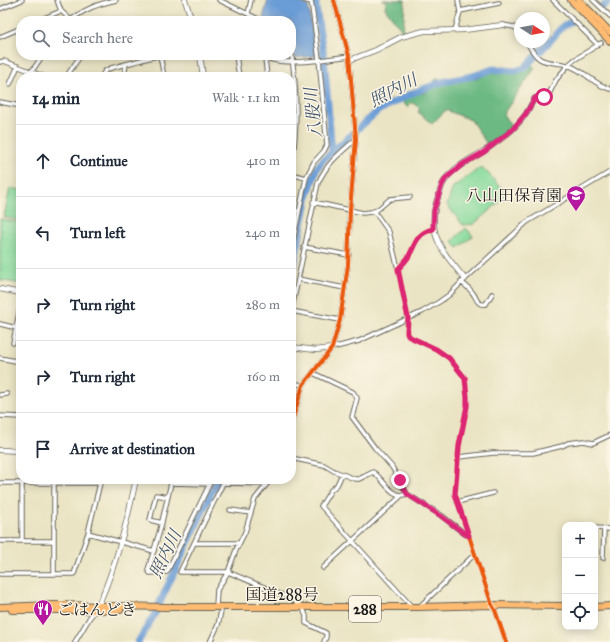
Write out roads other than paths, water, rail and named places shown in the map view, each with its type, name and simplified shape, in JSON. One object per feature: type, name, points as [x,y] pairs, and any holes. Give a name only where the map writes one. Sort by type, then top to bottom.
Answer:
[{"type":"highway","points":[[571,0],[610,41]]},
{"type":"highway","points":[[579,0],[610,32]]},
{"type":"highway","name":"国道288号","points":[[0,607],[37,605],[153,609],[562,607]]},
{"type":"highway","points":[[598,608],[609,606]]},
{"type":"highway","name":"国道288号","points":[[0,610],[98,607]]},
{"type":"highway","name":"国道288号","points":[[303,609],[416,607],[494,608]]},
{"type":"street","points":[[0,9],[15,1],[22,0]]},
{"type":"street","points":[[57,0],[66,16]]},
{"type":"street","points":[[77,16],[86,9],[116,0]]},
{"type":"street","points":[[185,0],[190,16]]},
{"type":"street","points":[[219,0],[252,16]]},
{"type":"street","points":[[248,14],[251,0]]},
{"type":"street","points":[[296,222],[306,178],[314,162],[324,151],[327,145],[319,59],[311,1],[304,0]]},
{"type":"street","points":[[296,405],[303,386],[332,348],[340,320],[349,255],[350,210],[356,139],[350,58],[334,0]]},
{"type":"street","points":[[455,30],[460,11],[458,0]]},
{"type":"street","points":[[492,294],[486,304],[477,302],[473,292],[463,281],[438,244],[433,229],[434,210],[444,181],[452,172],[484,152],[504,137],[525,115],[535,98],[544,97],[550,93],[556,80],[568,65],[600,44],[553,0]]},
{"type":"street","points":[[593,0],[610,16]]},
{"type":"street","points":[[460,11],[498,3]]},
{"type":"street","points":[[50,16],[62,11]]},
{"type":"street","points":[[273,60],[278,62],[350,58],[376,50],[401,37],[432,30],[455,30],[503,25],[514,27]]},
{"type":"street","points":[[0,37],[16,30]]},
{"type":"street","points":[[530,48],[533,53],[544,61],[568,65],[587,75],[605,88],[610,89]]},
{"type":"street","points":[[0,62],[4,61],[32,71],[40,60]]},
{"type":"street","points":[[70,72],[78,60]]},
{"type":"street","points":[[104,72],[111,68],[141,60]]},
{"type":"street","points":[[161,60],[163,72]]},
{"type":"street","points":[[201,60],[202,72]]},
{"type":"street","points":[[237,60],[238,72]]},
{"type":"street","points":[[264,60],[266,72]]},
{"type":"street","points":[[293,61],[293,72]]},
{"type":"street","points":[[125,72],[126,64]]},
{"type":"street","points":[[10,84],[18,66]]},
{"type":"street","points":[[0,102],[16,104]]},
{"type":"street","points":[[296,288],[318,183],[326,167],[334,157],[356,139]]},
{"type":"street","points":[[296,348],[316,350],[332,348],[359,341],[444,299],[526,222],[610,172]]},
{"type":"street","points":[[296,175],[306,178]]},
{"type":"street","points":[[314,202],[363,213],[374,211],[389,199],[410,197]]},
{"type":"street","points":[[374,211],[389,232],[408,318],[407,333],[410,337],[436,349],[449,358],[465,378],[467,406],[459,446],[455,494],[506,642]]},
{"type":"street","points":[[398,269],[408,258],[418,238],[427,230],[433,229]]},
{"type":"street","points":[[304,247],[349,255]]},
{"type":"street","points":[[298,279],[345,288]]},
{"type":"street","points":[[0,289],[16,292]]},
{"type":"street","points":[[296,313],[340,320]]},
{"type":"street","points":[[0,324],[16,328],[13,343]]},
{"type":"street","points":[[0,358],[16,361]]},
{"type":"street","points":[[313,373],[353,392],[357,398],[352,417],[375,448],[392,467],[407,494],[469,536]]},
{"type":"street","points":[[296,384],[303,386]]},
{"type":"street","points":[[0,394],[8,394]]},
{"type":"street","points":[[0,416],[16,416]]},
{"type":"street","points":[[459,457],[492,453],[533,453],[562,446],[568,443],[584,441],[593,443],[610,435]]},
{"type":"street","points":[[0,450],[16,450]]},
{"type":"street","points":[[296,459],[324,465],[352,479],[358,480],[373,472],[394,493],[401,496]]},
{"type":"street","points":[[342,474],[337,486],[331,490],[321,506],[416,607],[475,554]]},
{"type":"street","points":[[0,484],[16,483]]},
{"type":"street","points":[[22,484],[22,541]]},
{"type":"street","points":[[54,484],[54,574]]},
{"type":"street","points":[[0,574],[74,574],[88,533],[99,484]]},
{"type":"street","points":[[75,642],[98,607],[121,542],[129,514],[135,484]]},
{"type":"street","points":[[170,484],[162,523],[148,572],[152,573],[167,572],[209,484]]},
{"type":"street","points":[[223,484],[180,572],[228,572],[292,598],[303,609],[306,616],[306,623],[326,633],[324,642]]},
{"type":"street","points":[[210,642],[218,625],[217,590],[228,572],[239,543],[245,532],[256,498],[267,484]]},
{"type":"street","points":[[457,502],[493,493]]},
{"type":"street","points":[[323,568],[401,496],[407,494]]},
{"type":"street","points":[[162,523],[150,520],[156,495],[168,497]]},
{"type":"street","points":[[230,510],[251,512]]},
{"type":"street","points":[[598,528],[610,529]]},
{"type":"street","points":[[603,558],[604,529]]},
{"type":"street","points":[[88,533],[154,551]]},
{"type":"street","points":[[0,541],[54,541]]},
{"type":"street","points":[[194,543],[239,543]]},
{"type":"water","points":[[268,0],[290,0],[308,5],[316,56],[296,58],[296,16],[264,16]]},
{"type":"waterway","name":"八股川","points":[[316,0],[324,58],[332,152]]},
{"type":"waterway","name":"照内川","points":[[602,7],[610,2]]},
{"type":"waterway","name":"照内川","points":[[296,255],[308,194],[317,168],[324,159],[379,110],[415,92],[442,82],[473,76],[493,69],[515,71],[524,68],[563,26],[571,22]]},
{"type":"waterway","name":"照内川","points":[[138,642],[154,615],[216,484]]},
{"type":"place","name":"八山田保育園","points":[[576,212]]},
{"type":"place","name":"ごはんどき","points":[[43,626]]}]
